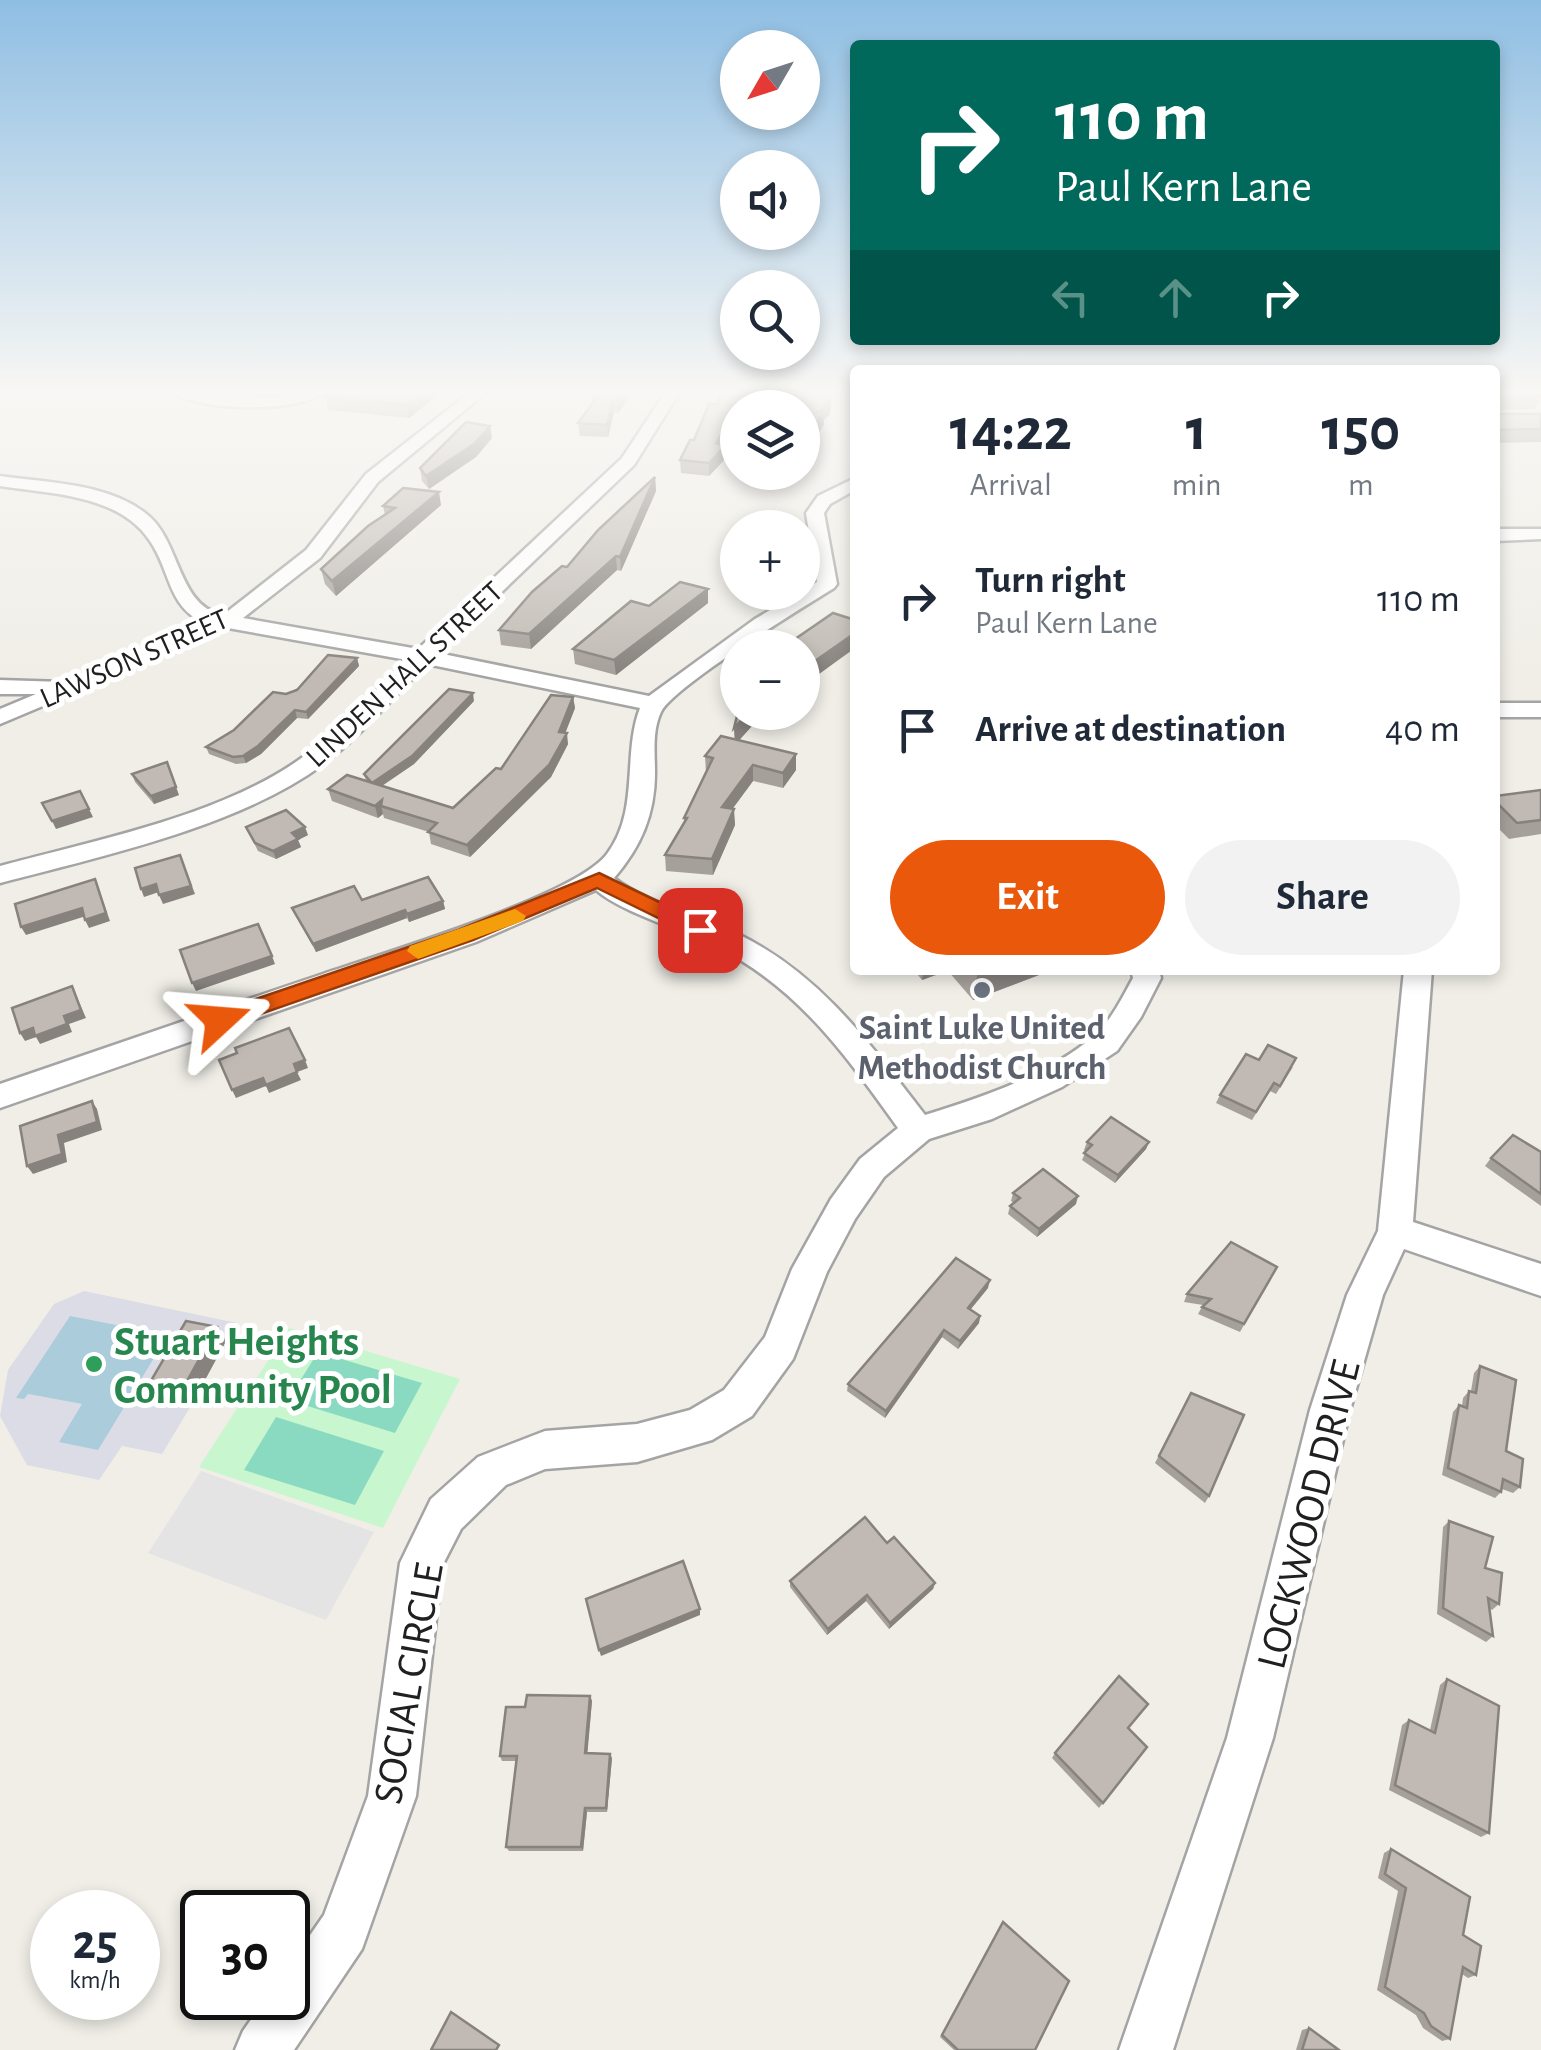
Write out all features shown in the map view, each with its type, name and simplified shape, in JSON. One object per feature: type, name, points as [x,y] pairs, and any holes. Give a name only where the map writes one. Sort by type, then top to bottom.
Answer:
[{"type":"street","points":[[25,486],[98,499],[136,516],[158,536],[180,595],[208,618],[654,704]]},
{"type":"street","name":"LAWSON STREET","points":[[0,717],[226,621],[313,554],[366,486]]},
{"type":"street","name":"LINDEN HALL STREET","points":[[2,873],[172,826],[238,802],[289,776],[341,737],[602,486]]},
{"type":"street","points":[[0,1096],[466,935],[599,879],[620,854],[637,820],[644,780],[644,728],[654,704],[759,625],[834,586],[815,513],[824,500],[850,486]]},
{"type":"street","points":[[1500,535],[1541,534]]},
{"type":"street","points":[[0,687],[74,686]]},
{"type":"street","points":[[1500,710],[1541,710]]},
{"type":"street","points":[[599,879],[612,890],[732,945],[789,977],[835,1021],[918,1130]]},
{"type":"street","name":"SOCIAL CIRCLE","points":[[262,2050],[344,1932],[392,1796],[421,1562],[446,1514],[492,1471],[545,1450],[636,1443],[698,1426],[738,1403],[780,1347],[810,1269],[842,1209],[872,1168],[918,1130],[981,1110],[1050,1079],[1106,1043],[1131,1010],[1146,975]]},
{"type":"street","name":"LOCKWOOD DRIVE","points":[[1146,2050],[1250,1738],[1330,1410],[1365,1295],[1395,1231],[1418,975]]},
{"type":"street","points":[[1395,1231],[1541,1280]]},
{"type":"green space","points":[[289,1328],[460,1379],[383,1528],[199,1467]]},
{"type":"green space","points":[[318,1352],[422,1383],[395,1433],[288,1400]]},
{"type":"green space","points":[[276,1417],[384,1451],[355,1505],[244,1470]]},
{"type":"shaded area","points":[[84,1291],[237,1323],[226,1341],[195,1337],[161,1399],[192,1404],[162,1454],[122,1446],[99,1480],[27,1465],[0,1416],[8,1370],[54,1304]],"holes":[[[167,1335],[83,1404],[28,1394]]]},
{"type":"shaded area","points":[[201,1471],[374,1532],[326,1620],[148,1553]]},
{"type":"water","name":"Stuart Heights Community Pool","points":[[70,1316],[168,1335],[98,1450],[59,1442],[82,1404],[28,1394],[24,1399],[16,1398]]},
{"type":"building","points":[[646,486],[651,486],[620,557],[616,556],[529,634],[499,630],[532,592],[562,566],[567,567],[598,530]]},
{"type":"building","points":[[403,488],[439,492],[332,581],[321,569],[368,526],[395,508],[383,506]]},
{"type":"building","points":[[680,582],[708,589],[614,660],[573,649],[631,601],[649,606]]},
{"type":"building","points":[[833,613],[850,618],[850,636],[820,658],[820,630],[808,630]]},
{"type":"building","points":[[328,655],[357,658],[306,712],[295,710],[243,756],[233,757],[206,747],[234,730],[273,692],[286,694],[297,690]]},
{"type":"building","points":[[449,689],[473,693],[412,756],[372,783],[364,774]]},
{"type":"building","points":[[551,695],[573,697],[559,732],[567,733],[549,765],[467,845],[428,832],[437,823],[381,806],[382,800],[375,806],[328,789],[347,775],[453,808],[496,768],[501,769]]},
{"type":"building","points":[[721,736],[796,754],[783,773],[753,765],[722,807],[734,809],[712,859],[665,855],[687,818],[713,758],[705,756]]},
{"type":"building","points":[[167,762],[176,787],[151,796],[132,774]]},
{"type":"building","points":[[1541,790],[1541,820],[1517,823],[1500,806],[1500,795]]},
{"type":"building","points":[[80,791],[89,809],[52,821],[42,803]]},
{"type":"building","points":[[286,810],[305,827],[292,833],[298,839],[273,851],[255,843],[246,827]]},
{"type":"building","points":[[180,855],[191,886],[159,895],[156,884],[141,889],[135,868]]},
{"type":"building","points":[[428,877],[443,901],[407,914],[405,910],[313,944],[292,908],[354,886],[362,900]]},
{"type":"building","points":[[95,879],[106,913],[85,920],[82,908],[21,927],[15,904]]},
{"type":"building","points":[[258,924],[272,956],[192,983],[180,950]]},
{"type":"building","points":[[72,986],[81,1010],[64,1016],[67,1024],[35,1036],[33,1028],[20,1033],[12,1008]]},
{"type":"building","points":[[289,1028],[305,1060],[294,1064],[297,1072],[266,1085],[263,1078],[232,1090],[219,1060],[237,1053],[235,1048]]},
{"type":"building","points":[[1268,1045],[1296,1058],[1280,1086],[1274,1083],[1256,1112],[1220,1095],[1246,1054],[1259,1060]]},
{"type":"building","points":[[92,1101],[97,1122],[58,1135],[62,1154],[27,1166],[20,1126]]},
{"type":"building","points":[[1111,1117],[1149,1142],[1118,1175],[1084,1153],[1092,1145],[1087,1142]]},
{"type":"building","points":[[1513,1135],[1541,1152],[1541,1194],[1491,1158]]},
{"type":"building","points":[[1043,1169],[1078,1196],[1039,1229],[1010,1206],[1020,1198],[1013,1193]]},
{"type":"building","points":[[1231,1242],[1277,1267],[1244,1324],[1202,1307],[1211,1299],[1187,1294]]},
{"type":"building","points":[[956,1258],[990,1280],[968,1308],[980,1316],[960,1341],[944,1330],[886,1411],[848,1384]]},
{"type":"building","points":[[186,1321],[217,1327],[182,1390],[149,1384]]},
{"type":"building","points":[[1480,1366],[1516,1380],[1506,1451],[1523,1459],[1520,1487],[1503,1479],[1501,1492],[1448,1468],[1459,1405],[1467,1408],[1469,1391],[1476,1393]]},
{"type":"building","points":[[1191,1393],[1244,1415],[1209,1496],[1159,1456]]},
{"type":"building","points":[[865,1517],[887,1543],[894,1537],[935,1583],[890,1623],[867,1595],[828,1629],[790,1581]]},
{"type":"building","points":[[1449,1521],[1493,1537],[1485,1568],[1502,1573],[1499,1604],[1488,1598],[1493,1636],[1443,1608]]},
{"type":"building","points":[[683,1561],[700,1609],[599,1650],[586,1599]]},
{"type":"building","points":[[1119,1676],[1148,1704],[1128,1728],[1147,1747],[1103,1803],[1055,1753]]},
{"type":"building","points":[[1447,1679],[1499,1706],[1489,1833],[1395,1785],[1409,1720],[1435,1733]]},
{"type":"building","points":[[527,1695],[590,1696],[585,1753],[610,1754],[606,1808],[585,1808],[581,1847],[506,1847],[517,1756],[500,1756],[506,1707],[525,1707]]},
{"type":"building","points":[[1391,1849],[1470,1897],[1463,1935],[1481,1946],[1476,1975],[1463,1967],[1450,2039],[1431,2026],[1424,2013],[1385,1987],[1406,1888],[1385,1874]]},
{"type":"building","points":[[1003,1922],[1069,1981],[1035,2050],[958,2050],[942,2035]]},
{"type":"building","points":[[451,2012],[499,2045],[496,2050],[431,2050]]},
{"type":"building","points":[[1309,2028],[1339,2050],[1302,2050]]},
{"type":"slow traffic","points":[[418,951],[515,916]]},
{"type":"place","name":"Saint Luke United Methodist Church","points":[[982,990]]},
{"type":"place","name":"Stuart Heights Community Pool","points":[[94,1364]]},
{"type":"route","points":[[220,1020],[466,935],[558,900],[599,879],[612,890],[700,930]]}]
